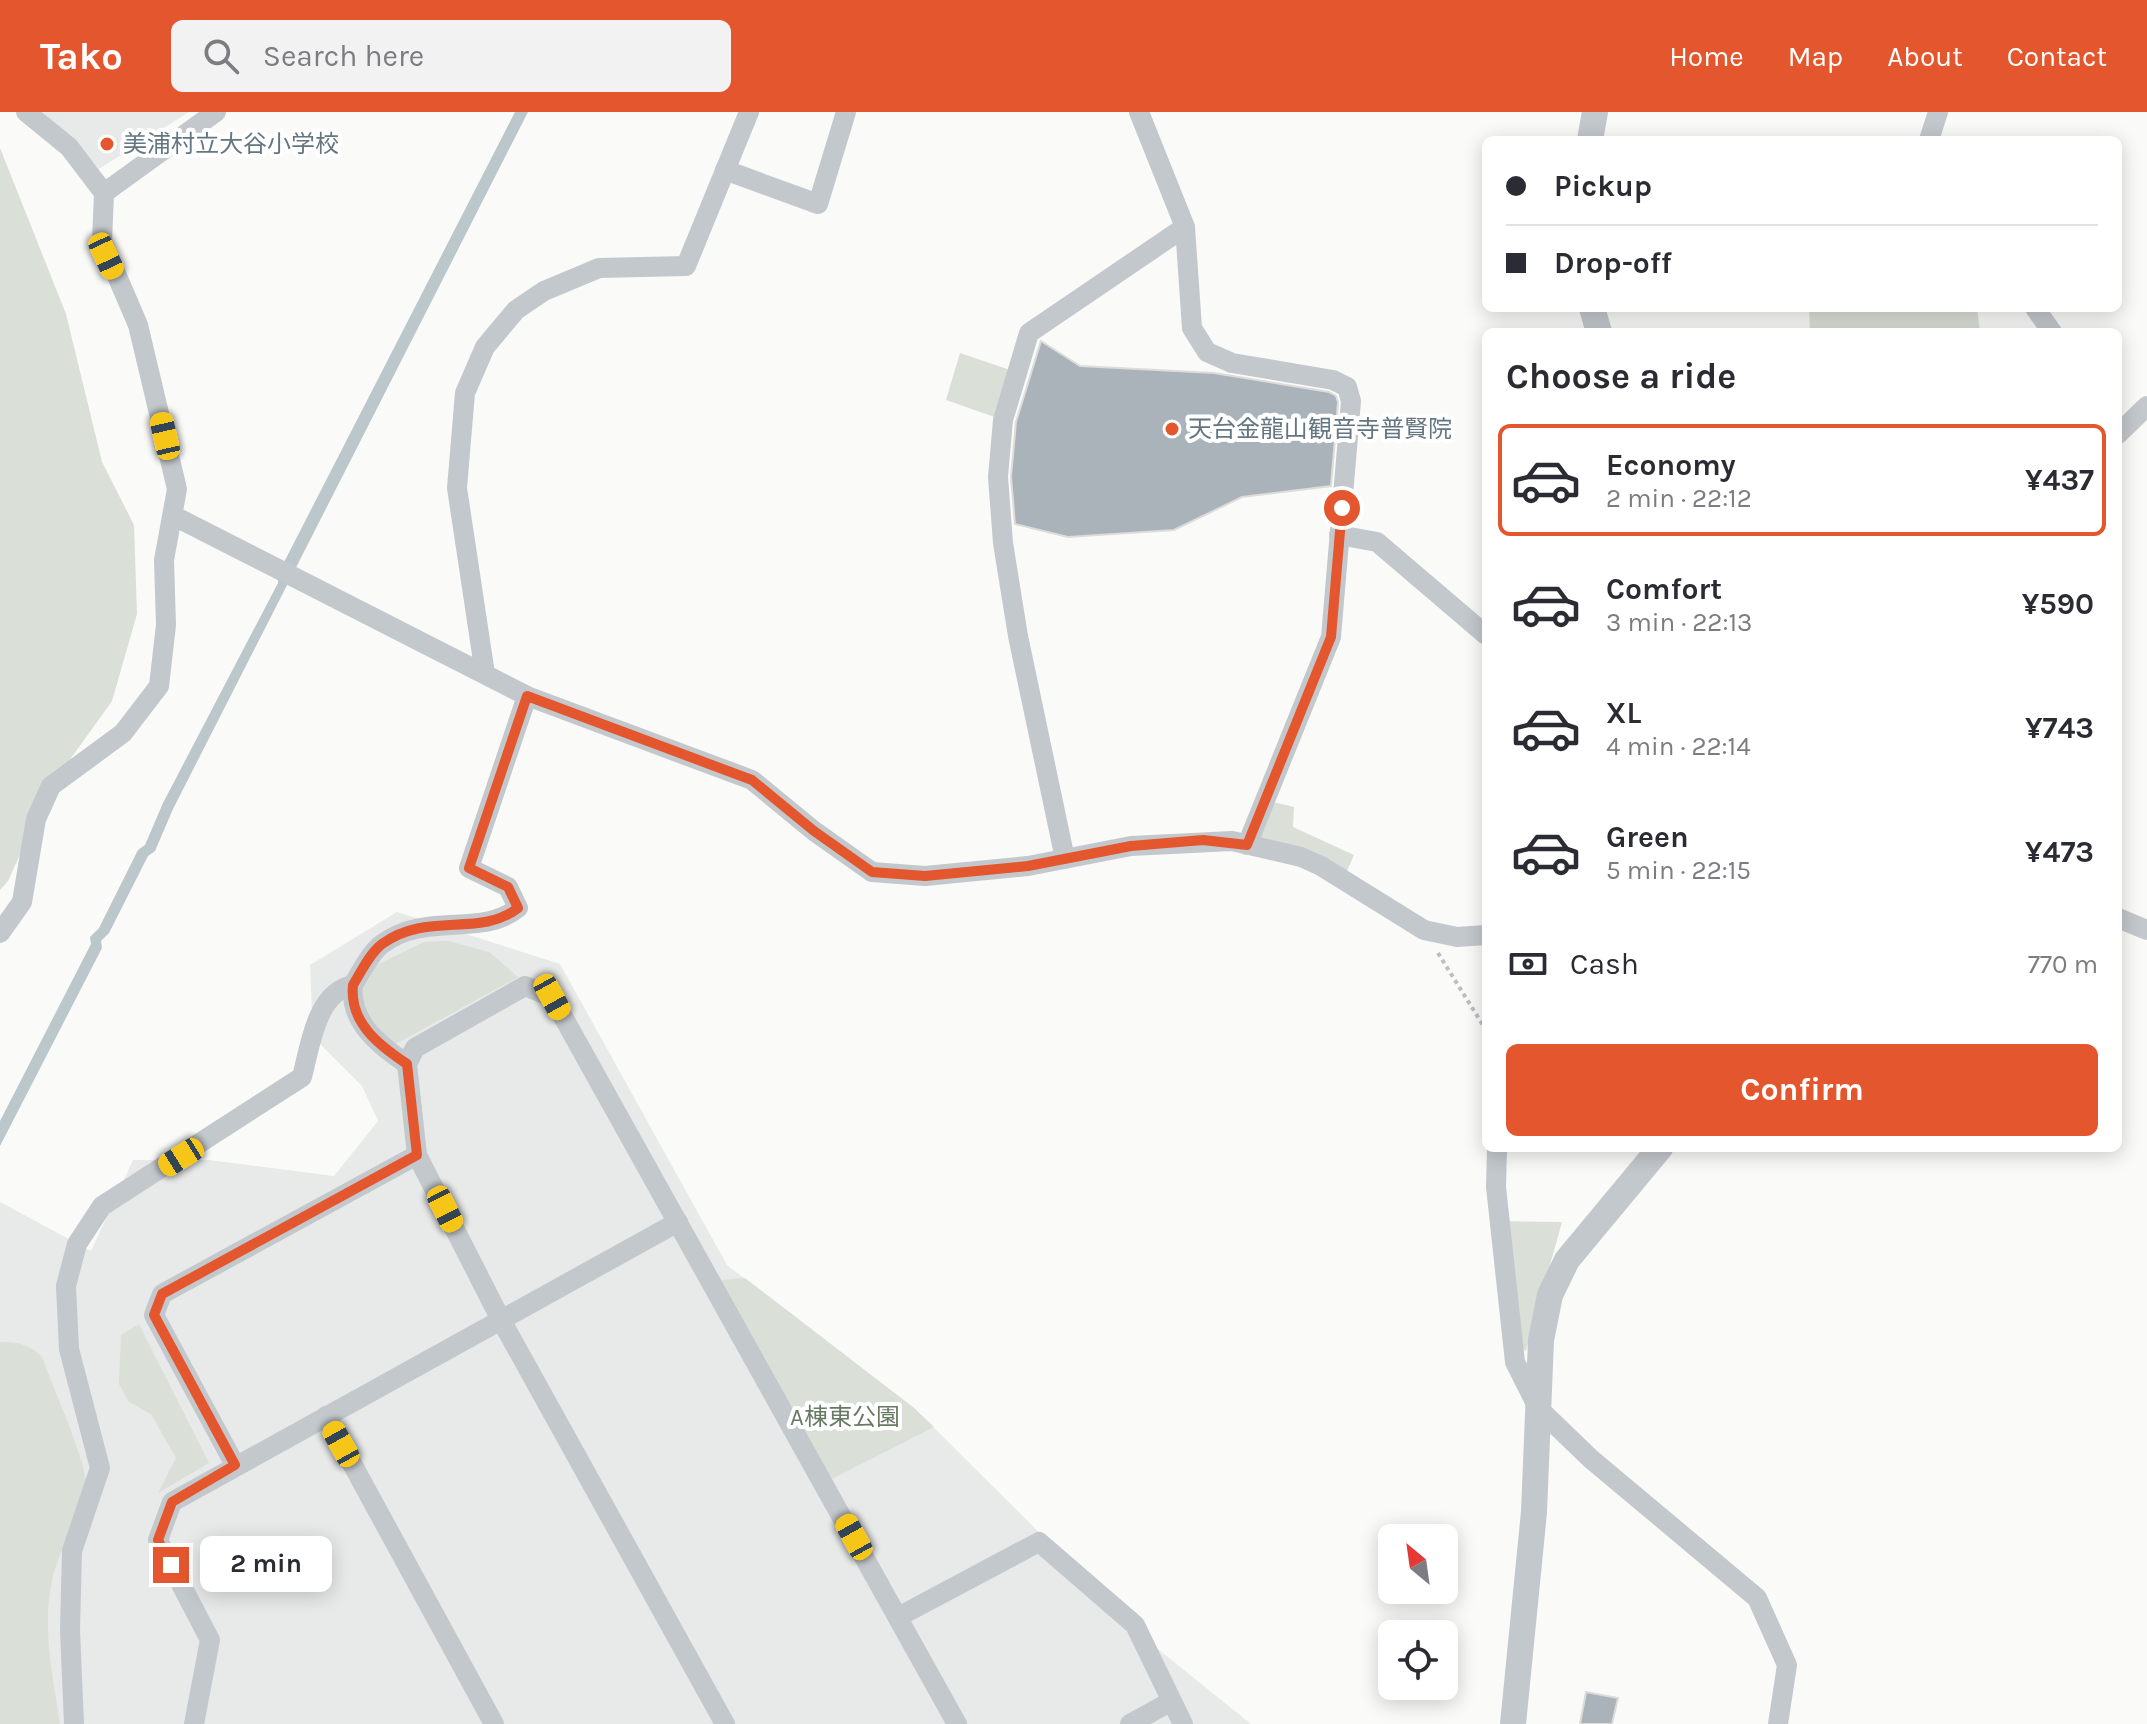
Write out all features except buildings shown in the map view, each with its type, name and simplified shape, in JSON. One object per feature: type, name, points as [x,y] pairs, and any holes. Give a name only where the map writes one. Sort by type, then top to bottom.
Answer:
[{"type":"street","points":[[0,933],[22,902],[36,819],[51,786],[123,733],[159,686],[166,625],[164,560],[177,489],[144,348],[102,241],[104,193],[69,147],[26,112]]},
{"type":"street","points":[[104,193],[216,112]]},
{"type":"street","points":[[485,674],[457,488],[465,393],[485,347],[516,310],[544,291],[599,268],[686,266],[749,112]]},
{"type":"street","points":[[725,170],[818,204],[846,112]]},
{"type":"street","points":[[1139,112],[1185,227],[1192,328],[1207,352],[1232,363],[1333,380],[1347,387],[1351,401],[1331,637],[1247,845]]},
{"type":"street","points":[[1591,136],[1595,112]]},
{"type":"street","points":[[1930,136],[1938,112]]},
{"type":"street","points":[[1065,859],[1018,636],[1003,543],[998,477],[1003,420],[1029,333],[1185,227]]},
{"type":"street","points":[[2122,430],[2147,406]]},
{"type":"street","points":[[174,516],[527,696],[752,780],[814,831],[872,872],[925,876],[1065,859],[1131,846],[1189,841],[1247,845],[1301,857],[1321,866],[1424,930],[1457,937],[1482,935]]},
{"type":"street","points":[[1339,535],[1377,542],[1482,632]]},
{"type":"street","points":[[407,1064],[374,1042],[357,1012],[353,985],[380,945],[415,926],[502,920],[518,908],[508,887],[469,868],[527,696]]},
{"type":"street","points":[[2122,920],[2147,930]]},
{"type":"street","points":[[74,1724],[70,1630],[72,1551],[100,1468],[69,1349],[66,1286],[77,1244],[102,1206],[302,1077],[319,1014],[342,987],[353,985]]},
{"type":"street","points":[[725,1724],[500,1318],[417,1155],[407,1064],[415,1048],[525,986],[552,997],[957,1724]]},
{"type":"street","points":[[1497,1152],[1496,1187],[1515,1362],[1538,1408],[1591,1459],[1757,1598],[1787,1665],[1778,1724]]},
{"type":"street","points":[[1513,1724],[1534,1512],[1541,1340],[1550,1295],[1567,1260],[1657,1152]]},
{"type":"street","points":[[235,1465],[154,1315],[162,1294],[417,1155]]},
{"type":"street","points":[[194,1724],[210,1640],[158,1540],[172,1502],[678,1222]]},
{"type":"street","points":[[326,1416],[494,1724]]},
{"type":"street","points":[[898,1617],[1039,1542],[1135,1625],[1183,1724]]},
{"type":"street","points":[[1130,1724],[1170,1702]]},
{"type":"path","points":[[1424,930],[1482,1024]]},
{"type":"shaded area","name":"美浦村立大谷小学校","points":[[43,112],[189,112],[99,169]]},
{"type":"shaded area","points":[[515,112],[528,112],[173,809],[155,851],[148,856],[109,933],[101,941],[102,948],[0,1146],[0,1121],[91,944],[90,937],[99,928],[138,850],[145,845],[163,803],[278,583],[278,574]]},
{"type":"shaded area","points":[[397,912],[560,964],[727,1265],[914,1408],[1148,1641],[1251,1724],[0,1724],[0,1202],[91,1251],[133,1160],[209,1160],[334,1176],[378,1121],[362,1086],[313,1037],[310,965]]},
{"type":"green space","points":[[0,148],[66,314],[102,462],[134,525],[137,614],[112,701],[51,786],[8,881],[0,890]]},
{"type":"green space","points":[[1809,312],[1978,312],[1980,328],[1810,328]]},
{"type":"green space","points":[[960,353],[1016,372],[1003,420],[946,400]]},
{"type":"green space","points":[[1265,800],[1294,807],[1293,827],[1354,855],[1343,880],[1247,845]]},
{"type":"green space","points":[[448,941],[489,952],[518,977],[394,1045],[360,1007],[366,970],[424,942]]},
{"type":"green space","points":[[1499,1221],[1562,1222],[1526,1351],[1512,1340]]},
{"type":"green space","name":"A棟東公園","points":[[745,1278],[914,1408],[934,1427],[824,1483],[711,1281]]},
{"type":"green space","points":[[139,1324],[209,1463],[158,1493],[176,1458],[151,1414],[129,1402],[119,1384],[121,1335]]},
{"type":"green space","points":[[0,1342],[23,1345],[42,1357],[86,1480],[88,1495],[85,1510],[62,1550],[50,1592],[48,1636],[60,1724],[0,1724]]},
{"type":"place","name":"美浦村立大谷小学校","points":[[107,144]]},
{"type":"place","name":"天台金龍山観音寺普賢院","points":[[1172,429]]},
{"type":"route","points":[[171,1565],[158,1540],[172,1502],[235,1465],[154,1315],[162,1294],[417,1155],[407,1064],[374,1042],[357,1012],[353,985],[380,945],[415,926],[502,920],[518,908],[508,887],[469,868],[527,696],[752,780],[814,831],[872,872],[925,876],[1028,866],[1131,846],[1203,840],[1247,845],[1331,637],[1342,508]]}]
